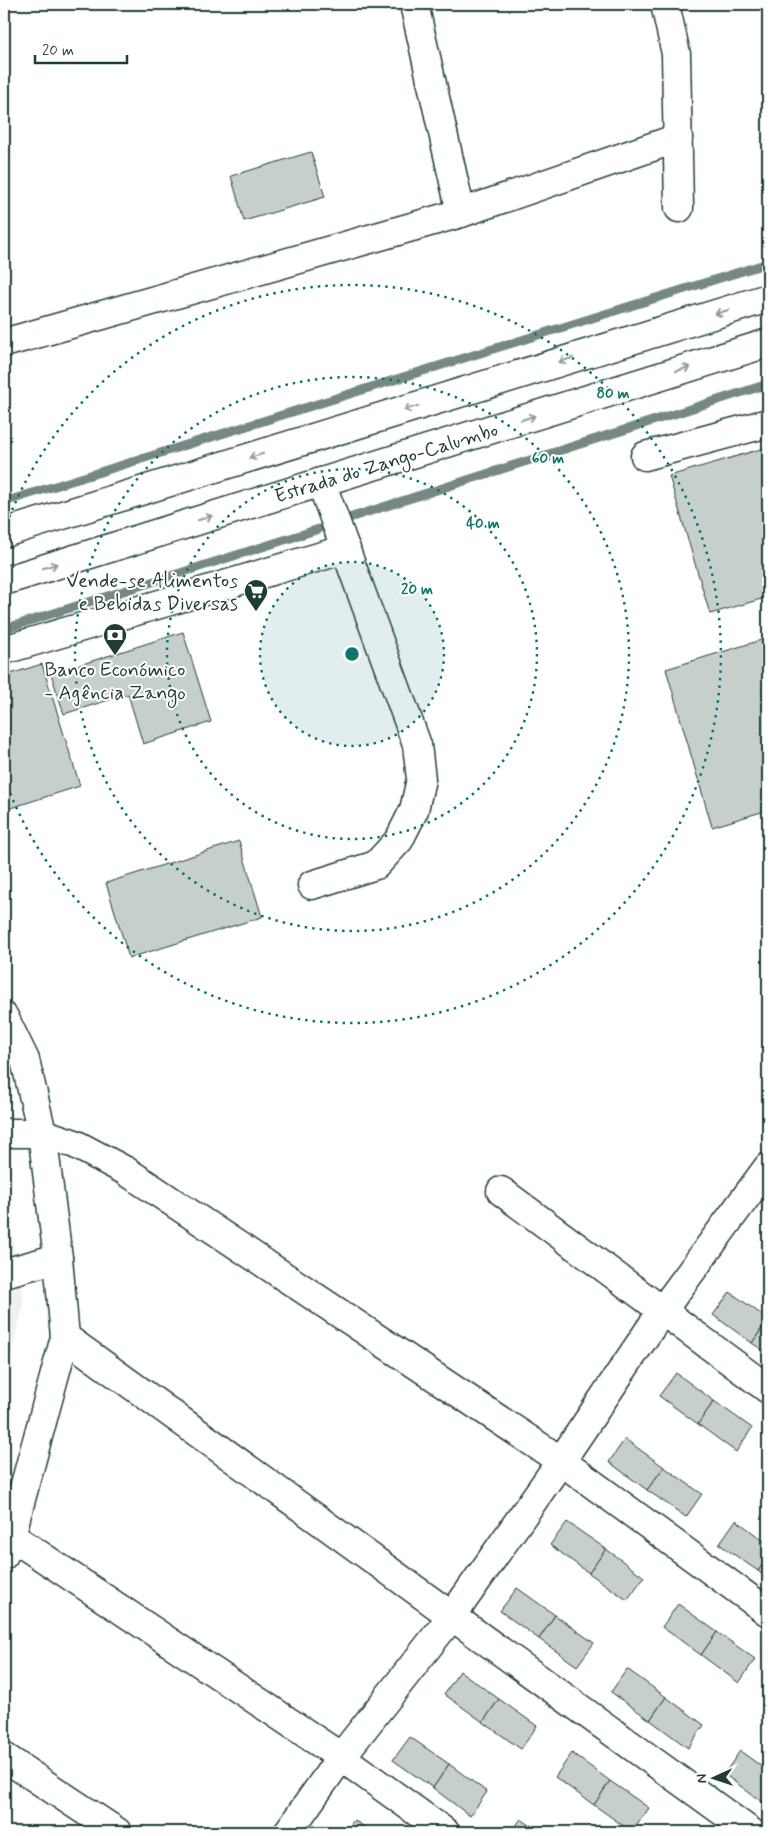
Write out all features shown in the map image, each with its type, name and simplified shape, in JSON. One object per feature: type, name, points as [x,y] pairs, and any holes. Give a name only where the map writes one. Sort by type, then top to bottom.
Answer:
[{"type":"street","points":[[414,4],[461,213]]},
{"type":"street","points":[[665,4],[676,54],[679,208]]},
{"type":"street","points":[[4,343],[461,213],[678,138]]},
{"type":"street","points":[[4,534],[768,298]]},
{"type":"street","name":"Estrada do Zango-Calumbo","points":[[4,581],[768,343]]},
{"type":"street","points":[[645,456],[768,423]]},
{"type":"street","points":[[312,885],[376,865],[399,840],[414,810],[421,780],[417,745],[321,482]]},
{"type":"street","points":[[4,650],[346,549]]},
{"type":"street","points":[[4,1017],[24,1060],[42,1132],[58,1258],[65,1337],[8,1546],[341,1757],[444,1832]]},
{"type":"street","points":[[4,1133],[42,1132],[76,1144],[126,1171],[561,1461],[768,1612]]},
{"type":"street","points":[[288,1832],[341,1757],[452,1616],[561,1461],[662,1311],[768,1167]]},
{"type":"street","points":[[501,1191],[768,1389]]},
{"type":"street","points":[[4,1274],[58,1258]]},
{"type":"street","points":[[65,1337],[750,1832]]},
{"type":"street","points":[[4,1756],[117,1832]]},
{"type":"shaded area","points":[[4,1191],[24,1303],[4,1381]]},
{"type":"building","points":[[311,152],[325,197],[244,221],[231,176]]},
{"type":"building","points":[[768,447],[768,597],[710,614],[669,476]]},
{"type":"building","points":[[183,632],[211,722],[143,744],[128,694],[64,714],[51,674]]},
{"type":"building","points":[[768,638],[768,810],[712,827],[666,669]]},
{"type":"building","points":[[42,664],[80,786],[4,810],[4,676]]},
{"type":"building","points":[[239,841],[262,917],[129,958],[106,883]]},
{"type":"building","points":[[768,1242],[768,1253],[764,1249]]},
{"type":"building","points":[[730,1292],[768,1319],[752,1343],[713,1315]]},
{"type":"building","points":[[768,1320],[768,1354],[752,1343]]},
{"type":"building","points":[[676,1373],[714,1401],[698,1424],[659,1396]]},
{"type":"building","points":[[714,1401],[752,1428],[736,1452],[698,1424]]},
{"type":"building","points":[[625,1439],[664,1467],[647,1490],[609,1462]]},
{"type":"building","points":[[664,1467],[702,1494],[686,1517],[647,1490]]},
{"type":"building","points":[[736,1520],[768,1544],[768,1557],[758,1571],[719,1544]]},
{"type":"building","points":[[567,1522],[606,1549],[589,1573],[550,1545]]},
{"type":"building","points":[[606,1549],[644,1577],[627,1600],[589,1573]]},
{"type":"building","points":[[768,1557],[768,1579],[758,1571]]},
{"type":"building","points":[[517,1588],[555,1615],[539,1639],[500,1611]]},
{"type":"building","points":[[678,1604],[717,1632],[701,1655],[662,1627]]},
{"type":"building","points":[[555,1615],[594,1643],[577,1666],[539,1639]]},
{"type":"building","points":[[717,1632],[755,1659],[739,1683],[701,1655]]},
{"type":"building","points":[[627,1669],[666,1697],[650,1720],[611,1692]]},
{"type":"building","points":[[460,1671],[499,1699],[483,1722],[444,1694]]},
{"type":"building","points":[[666,1697],[704,1725],[688,1748],[650,1720]]},
{"type":"building","points":[[499,1699],[537,1726],[521,1749],[483,1722]]},
{"type":"building","points":[[410,1737],[449,1764],[433,1788],[393,1760]]},
{"type":"building","points":[[740,1751],[768,1771],[768,1793],[762,1802],[724,1774]]},
{"type":"building","points":[[572,1753],[610,1781],[594,1805],[555,1777]]},
{"type":"building","points":[[449,1764],[487,1792],[470,1816],[433,1788]]},
{"type":"building","points":[[610,1781],[649,1808],[632,1832],[594,1805]]},
{"type":"building","points":[[768,1793],[768,1806],[762,1802]]},
{"type":"building","points":[[521,1819],[540,1832],[511,1832]]},
{"type":"building","points":[[354,1820],[371,1832],[345,1832]]},
{"type":"waterway","points":[[4,502],[768,263]]},
{"type":"waterway","points":[[352,517],[768,384]]},
{"type":"waterway","points":[[4,629],[319,529]]},
{"type":"place","name":"Vende-se Alimentos e Bebidas Diversas","points":[[256,612]]},
{"type":"place","name":"Banco Económico - Agência Zango","points":[[115,656]]}]
